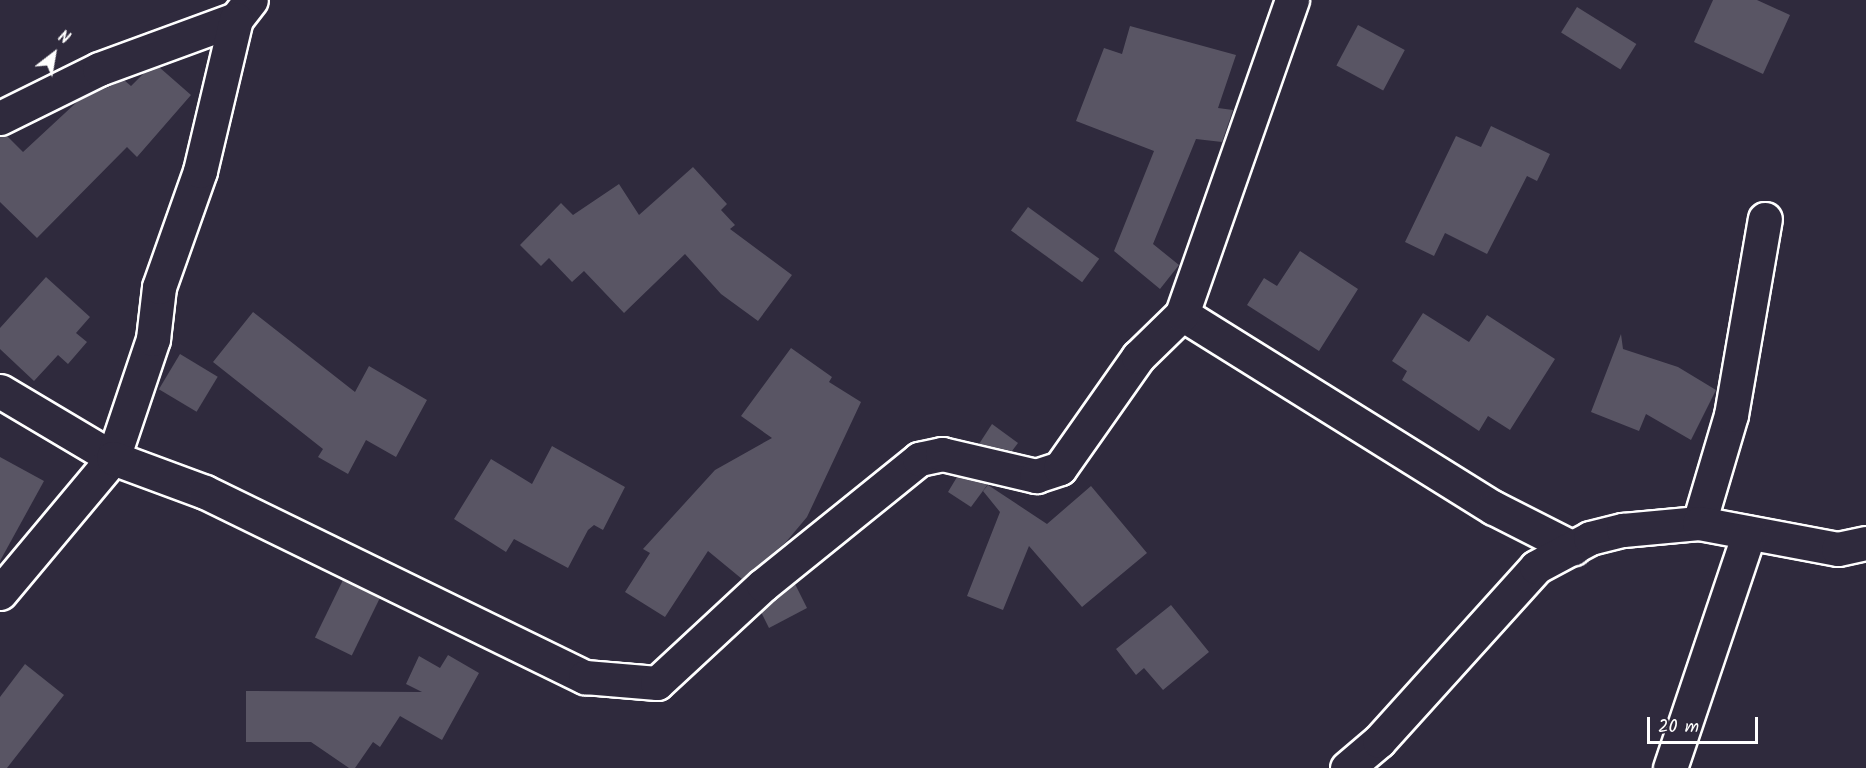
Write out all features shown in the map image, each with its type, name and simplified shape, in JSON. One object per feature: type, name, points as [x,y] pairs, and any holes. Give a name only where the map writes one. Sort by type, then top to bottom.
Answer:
[{"type":"street","points":[[0,392],[113,458],[205,492],[585,677],[657,683],[763,585],[919,459],[942,454],[1036,476],[1060,468],[1138,357],[1182,314],[1293,0]]},
{"type":"street","points":[[0,118],[99,69],[244,9]]},
{"type":"street","points":[[0,593],[113,458],[153,339],[159,287],[200,171],[244,9]]},
{"type":"street","points":[[1699,523],[1731,414],[1765,219]]},
{"type":"street","points":[[1182,314],[1494,508],[1573,548]]},
{"type":"street","points":[[1347,768],[1379,741],[1536,567],[1573,548],[1623,530],[1699,523],[1838,549],[1866,543]]},
{"type":"street","points":[[1670,768],[1749,533]]},
{"type":"building","points":[[1713,0],[1757,0],[1790,15],[1763,74],[1694,42]]},
{"type":"building","points":[[1577,7],[1636,44],[1620,70],[1561,32]]},
{"type":"building","points":[[1358,25],[1405,50],[1383,90],[1336,66]]},
{"type":"building","points":[[1130,26],[1236,55],[1218,108],[1233,110],[1222,142],[1196,139],[1153,244],[1179,265],[1160,289],[1114,251],[1154,151],[1076,121],[1104,48],[1122,54]]},
{"type":"building","points":[[159,67],[191,95],[137,157],[127,147],[37,238],[0,202],[0,137],[6,135],[23,152],[79,100],[124,80],[131,86],[144,73]]},
{"type":"building","points":[[1491,126],[1550,154],[1537,181],[1527,176],[1487,254],[1445,233],[1434,256],[1405,242],[1456,136],[1481,147]]},
{"type":"building","points":[[693,167],[727,204],[721,210],[735,225],[730,229],[792,275],[758,321],[721,294],[685,254],[624,313],[584,271],[572,282],[549,258],[541,266],[520,245],[561,203],[573,215],[619,184],[639,215]]},
{"type":"building","points":[[1028,207],[1099,259],[1082,282],[1011,230]]},
{"type":"building","points":[[1300,251],[1358,289],[1319,351],[1247,305],[1264,278],[1277,286]]},
{"type":"building","points":[[46,277],[90,317],[76,333],[87,342],[68,364],[58,355],[34,381],[0,349],[0,328]]},
{"type":"building","points":[[253,312],[355,392],[369,366],[427,400],[396,457],[366,440],[348,474],[318,457],[323,449],[213,362]]},
{"type":"building","points":[[1423,313],[1469,342],[1487,315],[1555,359],[1510,430],[1488,416],[1479,431],[1402,380],[1407,371],[1392,361]]},
{"type":"building","points":[[1621,334],[1623,349],[1678,367],[1716,390],[1691,440],[1646,414],[1639,431],[1591,412]]},
{"type":"building","points":[[791,348],[832,377],[829,382],[861,402],[807,517],[786,542],[742,579],[708,551],[665,617],[625,592],[650,553],[643,549],[715,470],[772,438],[741,416]]},
{"type":"building","points":[[180,354],[218,377],[197,412],[159,389]]},
{"type":"building","points":[[992,424],[1018,443],[1012,451],[979,444]]},
{"type":"building","points":[[552,446],[625,487],[603,530],[594,525],[588,530],[568,568],[514,539],[506,552],[454,519],[491,459],[532,484]]},
{"type":"building","points":[[0,457],[44,481],[0,561]]},
{"type":"building","points":[[957,477],[988,484],[971,507],[948,492]]},
{"type":"building","points":[[988,485],[1047,524],[1091,486],[1147,553],[1082,607],[1029,546],[1003,610],[967,596],[1000,512],[983,491]]},
{"type":"building","points":[[343,580],[380,598],[352,655],[315,638]]},
{"type":"building","points":[[795,584],[807,608],[769,628],[761,612]]},
{"type":"building","points":[[1171,605],[1209,652],[1163,690],[1144,668],[1136,675],[1116,649]]},
{"type":"building","points":[[448,655],[479,673],[442,740],[400,716],[380,747],[373,742],[355,768],[349,768],[311,742],[246,742],[246,691],[422,692],[406,684],[419,656],[440,668]]},
{"type":"building","points":[[25,664],[64,695],[7,768],[0,768],[0,697]]}]
